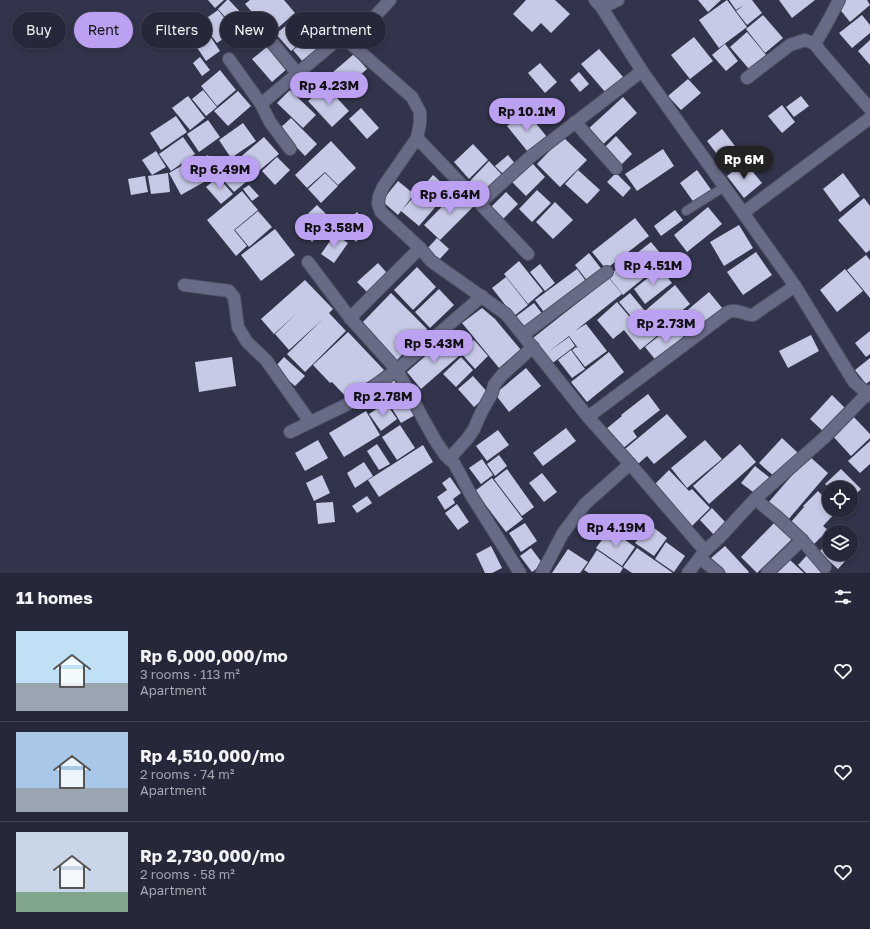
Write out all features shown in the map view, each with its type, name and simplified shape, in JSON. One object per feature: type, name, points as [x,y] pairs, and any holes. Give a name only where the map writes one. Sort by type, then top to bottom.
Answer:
[{"type":"street","points":[[379,12],[390,0]]},
{"type":"street","points":[[618,0],[598,4],[642,71],[795,286],[854,382],[869,394],[825,437],[755,499],[703,554],[688,573]]},
{"type":"street","points":[[815,44],[839,0]]},
{"type":"street","points":[[747,78],[790,45],[805,40],[815,44],[870,109]]},
{"type":"street","points":[[276,48],[297,73]]},
{"type":"street","points":[[261,104],[327,48]]},
{"type":"street","points":[[356,48],[412,97],[420,112],[420,123],[417,138],[383,187],[379,196],[378,204],[382,212],[420,248],[431,261],[506,314],[588,417],[630,464],[718,573]]},
{"type":"street","points":[[229,60],[261,104],[270,122],[290,149]]},
{"type":"street","points":[[480,203],[529,158],[642,71]]},
{"type":"street","points":[[743,213],[870,118]]},
{"type":"street","points":[[575,122],[616,168]]},
{"type":"street","points":[[417,138],[528,254]]},
{"type":"street","points":[[350,318],[420,248]]},
{"type":"street","points":[[308,262],[350,318],[397,370],[435,440],[445,455],[454,463],[471,495],[520,573]]},
{"type":"street","points":[[523,335],[607,272]]},
{"type":"street","points":[[184,285],[229,291],[234,297],[238,327],[247,342],[266,360],[310,422]]},
{"type":"street","points":[[588,417],[728,312],[735,310],[753,315],[795,286]]},
{"type":"street","points":[[290,432],[348,404],[397,370],[482,296]]},
{"type":"street","points":[[449,459],[474,429],[492,394],[494,385],[502,374],[533,347]]},
{"type":"street","points":[[542,573],[563,533],[585,504],[630,464]]},
{"type":"street","points":[[755,499],[802,540],[825,567]]},
{"type":"street","points":[[767,573],[802,540]]},
{"type":"lane","points":[[686,211],[724,187]]},
{"type":"building","points":[[208,0],[224,0],[215,8]]},
{"type":"building","points":[[227,0],[229,0],[240,12],[221,12],[218,9]]},
{"type":"building","points":[[250,0],[284,0],[294,12],[286,12],[286,21],[278,28],[278,12],[252,12],[245,4]]},
{"type":"building","points":[[526,0],[555,0],[570,14],[551,33],[541,23],[532,32],[513,14]]},
{"type":"building","points":[[698,0],[721,0],[708,12]]},
{"type":"building","points":[[727,0],[747,27],[719,48],[699,20]]},
{"type":"building","points":[[729,0],[752,0],[762,13],[747,25],[736,11],[744,5],[736,10]]},
{"type":"building","points":[[779,0],[815,0],[792,18]]},
{"type":"building","points":[[846,0],[867,0],[870,5],[850,22],[838,7]]},
{"type":"building","points":[[218,10],[220,12],[220,41],[217,43],[212,36],[212,14]]},
{"type":"building","points":[[763,15],[783,38],[765,53],[746,29]]},
{"type":"building","points":[[862,15],[870,25],[870,33],[852,48],[839,33]]},
{"type":"building","points":[[286,26],[286,45],[278,36],[278,32]]},
{"type":"building","points":[[747,32],[766,55],[749,69],[730,47]]},
{"type":"building","points":[[694,37],[713,61],[690,79],[671,55]]},
{"type":"building","points":[[212,39],[220,51],[206,61],[197,48],[212,48]]},
{"type":"building","points":[[870,40],[870,65],[858,51]]},
{"type":"building","points":[[725,44],[738,61],[726,71],[712,55]]},
{"type":"building","points":[[266,48],[270,48],[288,68],[272,82],[252,59]]},
{"type":"building","points":[[296,48],[319,48],[303,62],[293,50]]},
{"type":"building","points":[[599,49],[624,78],[606,93],[581,64]]},
{"type":"building","points":[[354,54],[367,69],[339,94],[325,79]]},
{"type":"building","points":[[200,57],[210,70],[202,76],[193,63]]},
{"type":"building","points":[[540,63],[557,82],[545,93],[528,73]]},
{"type":"building","points":[[220,70],[236,90],[217,106],[201,86]]},
{"type":"building","points":[[579,72],[589,84],[580,92],[570,80]]},
{"type":"building","points":[[688,79],[701,93],[681,110],[668,96]]},
{"type":"building","points":[[326,86],[349,111],[332,127],[308,101]]},
{"type":"building","points":[[203,90],[217,107],[206,116],[192,99]]},
{"type":"building","points":[[290,90],[316,115],[303,128],[277,103]]},
{"type":"building","points":[[238,91],[251,106],[228,126],[214,111]]},
{"type":"building","points":[[188,96],[205,118],[190,130],[172,108]]},
{"type":"building","points":[[801,96],[809,106],[794,117],[786,107]]},
{"type":"building","points":[[623,97],[637,113],[600,147],[586,131]]},
{"type":"building","points":[[782,105],[795,122],[782,133],[768,116]]},
{"type":"building","points":[[361,108],[379,128],[367,139],[349,119]]},
{"type":"building","points":[[526,111],[547,137],[528,152],[507,126]]},
{"type":"building","points":[[176,116],[187,132],[161,150],[150,133]]},
{"type":"building","points":[[291,118],[317,144],[305,156],[279,129]]},
{"type":"building","points":[[208,120],[220,137],[199,152],[187,134]]},
{"type":"building","points":[[243,123],[256,141],[231,158],[219,140]]},
{"type":"building","points":[[722,129],[738,150],[723,162],[707,141]]},
{"type":"building","points":[[616,136],[632,154],[619,167],[603,149]]},
{"type":"building","points":[[183,137],[195,154],[171,171],[159,154]]},
{"type":"building","points":[[264,137],[279,154],[234,192],[219,175]]},
{"type":"building","points":[[563,137],[587,160],[560,187],[537,164]]},
{"type":"building","points":[[331,141],[356,168],[338,185],[325,172],[307,188],[295,175]]},
{"type":"building","points":[[473,144],[488,160],[469,179],[454,162]]},
{"type":"building","points":[[663,149],[674,166],[637,191],[625,174]]},
{"type":"building","points":[[156,151],[166,167],[152,175],[142,160]]},
{"type":"building","points":[[208,155],[218,175],[204,181],[195,161]]},
{"type":"building","points":[[508,155],[517,166],[505,176],[495,166]]},
{"type":"building","points":[[277,157],[290,170],[275,185],[262,171]]},
{"type":"building","points":[[192,160],[204,182],[181,195],[169,173]]},
{"type":"building","points":[[489,161],[503,176],[484,195],[470,181]]},
{"type":"building","points":[[531,162],[545,177],[526,196],[511,181]]},
{"type":"building","points":[[745,162],[762,183],[744,198],[727,176]]},
{"type":"building","points":[[578,170],[600,190],[587,204],[565,184]]},
{"type":"building","points":[[697,170],[712,191],[695,204],[680,183]]},
{"type":"building","points":[[168,173],[170,192],[151,194],[148,176]]},
{"type":"building","points":[[325,173],[338,186],[321,203],[308,189]]},
{"type":"building","points":[[616,173],[631,188],[623,197],[607,182]]},
{"type":"building","points":[[843,173],[860,196],[840,212],[823,189]]},
{"type":"building","points":[[433,175],[450,190],[419,226],[401,211],[398,215],[382,201],[398,181],[414,194],[402,210]]},
{"type":"building","points":[[145,176],[148,192],[131,195],[128,179]]},
{"type":"building","points":[[218,177],[233,194],[221,204],[206,187]]},
{"type":"building","points":[[249,185],[259,196],[252,201],[243,189]]},
{"type":"building","points":[[459,189],[475,205],[440,240],[424,225]]},
{"type":"building","points":[[537,190],[551,203],[532,222],[519,209]]},
{"type":"building","points":[[242,191],[258,210],[234,230],[247,246],[236,256],[207,220]]},
{"type":"building","points":[[506,192],[518,204],[502,220],[491,207]]},
{"type":"building","points":[[864,198],[870,206],[870,250],[866,253],[838,220]]},
{"type":"building","points":[[555,202],[573,220],[553,239],[536,222]]},
{"type":"building","points":[[317,205],[333,221],[312,242],[296,225]]},
{"type":"building","points":[[708,207],[722,224],[687,252],[674,235]]},
{"type":"building","points":[[675,210],[683,220],[661,236],[654,226]]},
{"type":"building","points":[[258,211],[272,227],[249,247],[235,230]]},
{"type":"building","points":[[357,212],[371,228],[356,242],[342,226]]},
{"type":"building","points":[[635,218],[649,236],[606,269],[592,252]]},
{"type":"building","points":[[739,225],[753,248],[724,266],[710,242]]},
{"type":"building","points":[[275,229],[295,255],[261,281],[241,255]]},
{"type":"building","points":[[335,234],[348,243],[334,263],[321,254]]},
{"type":"building","points":[[437,238],[449,249],[437,262],[425,251]]},
{"type":"building","points":[[651,242],[666,260],[623,295],[608,276]]},
{"type":"building","points":[[756,252],[772,275],[743,295],[727,272]]},
{"type":"building","points":[[589,253],[603,271],[589,283],[575,265]]},
{"type":"building","points":[[866,255],[870,260],[870,298],[847,270]]},
{"type":"building","points":[[519,261],[543,291],[528,304],[504,274]]},
{"type":"building","points":[[378,263],[387,273],[367,292],[357,282]]},
{"type":"building","points":[[540,264],[555,283],[545,291],[530,272]]},
{"type":"building","points":[[417,267],[436,287],[413,310],[394,290]]},
{"type":"building","points":[[660,268],[672,283],[645,304],[634,289]]},
{"type":"building","points":[[577,269],[588,284],[546,315],[535,300]]},
{"type":"building","points":[[845,269],[863,291],[837,312],[820,290]]},
{"type":"building","points":[[506,277],[528,305],[514,316],[492,288]]},
{"type":"building","points":[[609,278],[622,294],[575,331],[586,324],[607,351],[585,367],[572,350],[576,347],[578,348],[569,336],[547,353],[569,337],[575,346],[550,365],[544,356],[546,354],[533,338]]},
{"type":"building","points":[[305,280],[333,309],[329,313],[346,331],[305,372],[287,354],[323,319],[289,350],[275,334],[297,313],[274,334],[261,319]]},
{"type":"building","points":[[675,285],[690,304],[661,328],[646,310]]},
{"type":"building","points":[[439,289],[454,305],[430,328],[415,312]]},
{"type":"building","points":[[709,292],[723,309],[691,334],[678,318]]},
{"type":"building","points":[[391,293],[427,329],[396,361],[360,325]]},
{"type":"building","points":[[630,293],[645,311],[634,320],[619,302]]},
{"type":"building","points":[[617,302],[634,322],[646,312],[663,331],[640,350],[624,330],[613,339],[597,320]]},
{"type":"building","points":[[534,303],[544,316],[524,331],[514,318]]},
{"type":"building","points":[[482,308],[495,319],[521,350],[499,368],[462,323]]},
{"type":"building","points":[[674,324],[686,340],[658,363],[645,347]]},
{"type":"building","points":[[870,331],[870,354],[866,357],[855,343]]},
{"type":"building","points":[[348,332],[384,370],[350,401],[313,365]]},
{"type":"building","points":[[811,335],[819,351],[788,368],[779,351]]},
{"type":"building","points":[[446,338],[460,355],[421,389],[407,372]]},
{"type":"building","points":[[474,340],[488,356],[475,369],[460,352]]},
{"type":"building","points":[[571,350],[585,369],[572,378],[558,360]]},
{"type":"building","points":[[609,352],[624,372],[587,402],[571,382]]},
{"type":"building","points":[[232,357],[236,386],[199,392],[195,362]]},
{"type":"building","points":[[284,357],[305,376],[295,386],[274,368]]},
{"type":"building","points":[[461,357],[473,370],[456,387],[443,374]]},
{"type":"building","points":[[870,358],[870,381],[866,384],[855,370]]},
{"type":"building","points":[[526,368],[541,386],[509,412],[495,394]]},
{"type":"building","points":[[473,376],[489,394],[474,407],[458,389]]},
{"type":"building","points":[[394,380],[415,415],[401,423],[380,389]]},
{"type":"building","points":[[648,394],[660,410],[633,431],[637,437],[622,449],[606,429]]},
{"type":"building","points":[[832,395],[848,411],[826,434],[810,419]]},
{"type":"building","points":[[386,403],[397,419],[381,431],[369,414]]},
{"type":"building","points":[[366,411],[380,435],[344,457],[329,433]]},
{"type":"building","points":[[667,414],[687,437],[654,464],[647,456],[638,464],[625,449]]},
{"type":"building","points":[[851,414],[870,434],[870,438],[851,456],[830,433]]},
{"type":"building","points":[[400,425],[415,448],[397,460],[382,437]]},
{"type":"building","points":[[566,428],[576,441],[543,466],[533,453]]},
{"type":"building","points":[[498,430],[509,445],[487,461],[476,446]]},
{"type":"building","points":[[782,438],[798,453],[776,478],[759,463]]},
{"type":"building","points":[[318,440],[328,458],[305,471],[295,453]]},
{"type":"building","points":[[705,440],[722,459],[687,488],[671,468]]},
{"type":"building","points":[[870,441],[870,464],[860,473],[848,461]]},
{"type":"building","points":[[377,444],[390,464],[379,470],[367,451]]},
{"type":"building","points":[[740,444],[756,462],[709,504],[693,486]]},
{"type":"building","points":[[423,445],[433,462],[379,497],[368,480]]},
{"type":"building","points":[[499,455],[507,466],[495,476],[487,464]]},
{"type":"building","points":[[809,456],[828,473],[787,521],[767,504]]},
{"type":"building","points":[[482,459],[493,475],[481,484],[469,468]]},
{"type":"building","points":[[364,462],[373,476],[355,488],[347,473]]},
{"type":"building","points":[[755,466],[770,478],[757,495],[741,483]]},
{"type":"building","points":[[507,469],[534,507],[522,516],[494,479]]},
{"type":"building","points":[[841,469],[853,481],[828,481]]},
{"type":"building","points":[[669,470],[689,491],[692,489],[710,508],[690,528],[654,485]]},
{"type":"building","points":[[542,473],[557,492],[544,502],[529,483]]},
{"type":"building","points":[[322,475],[330,493],[314,501],[306,483]]},
{"type":"building","points":[[450,477],[461,493],[453,499],[455,503],[445,510],[437,497],[447,490],[442,483]]},
{"type":"building","points":[[492,478],[523,519],[506,532],[475,491]]},
{"type":"building","points":[[818,491],[822,495],[822,517],[831,517],[824,525],[822,525],[822,536],[814,544],[791,522],[804,507],[803,506]]},
{"type":"building","points":[[367,496],[372,503],[357,513],[352,506]]},
{"type":"building","points":[[333,502],[335,522],[318,524],[316,503]]},
{"type":"building","points":[[457,504],[469,522],[458,530],[445,513]]},
{"type":"building","points":[[712,508],[727,524],[715,536],[700,520]]},
{"type":"building","points":[[775,522],[792,539],[757,573],[741,557]]},
{"type":"building","points":[[525,523],[537,541],[521,552],[509,533]]},
{"type":"building","points":[[649,524],[667,538],[654,556],[635,543]]},
{"type":"building","points":[[610,529],[635,547],[622,566],[596,548]]},
{"type":"building","points":[[666,542],[685,556],[674,572],[655,559]]},
{"type":"building","points":[[491,546],[502,568],[492,573],[485,573],[476,554]]},
{"type":"building","points":[[725,546],[749,572],[748,573],[726,573],[711,558]]},
{"type":"building","points":[[531,548],[543,564],[532,572],[520,556]]},
{"type":"building","points":[[637,548],[673,573],[632,573],[623,567]]},
{"type":"building","points":[[568,549],[588,562],[580,573],[552,573]]},
{"type":"building","points":[[597,550],[623,568],[620,573],[589,573],[584,570]]},
{"type":"building","points":[[809,553],[830,573],[806,573],[798,565]]},
{"type":"building","points":[[789,559],[804,573],[776,573]]},
{"type":"building","points":[[829,561],[845,561],[838,569]]}]
